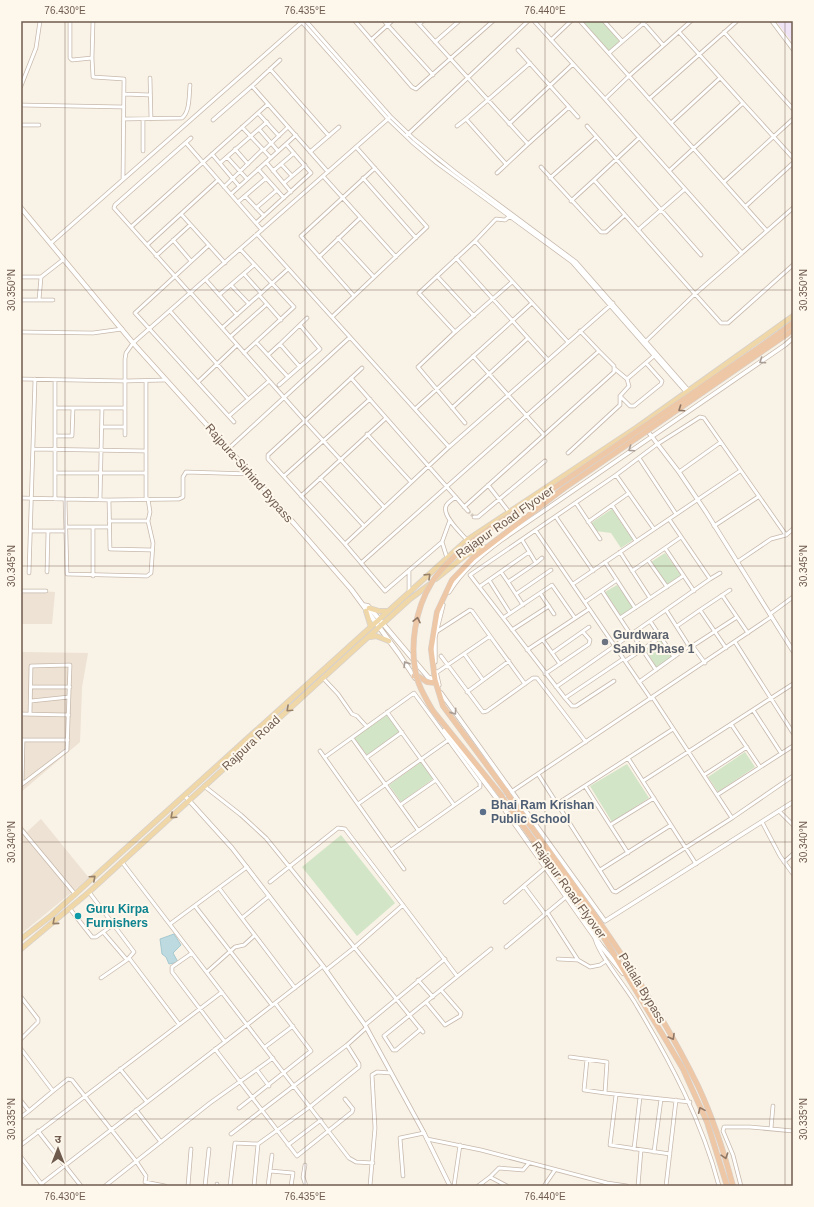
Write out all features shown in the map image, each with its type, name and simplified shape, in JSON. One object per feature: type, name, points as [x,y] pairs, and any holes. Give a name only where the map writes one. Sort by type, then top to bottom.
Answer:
[{"type":"highway","name":"Rajapur Road Flyover","points":[[631,981],[598,928],[501,798],[433,711],[418,679],[414,653],[414,639],[419,611],[426,593],[433,581],[450,561],[475,541],[793,323]]},
{"type":"highway","name":"Rajapur Road Flyover","points":[[563,489],[793,330]]},
{"type":"highway","name":"Rajpura Road","points":[[473,558],[563,489]]},
{"type":"highway","name":"Patiala Bypass","points":[[473,558],[452,580],[437,612],[431,649],[435,682],[443,706],[509,793],[611,937],[680,1051],[711,1116],[734,1186]]},
{"type":"highway","points":[[414,676],[418,676],[427,682],[435,682]]},
{"type":"highway","name":"Patiala Bypass","points":[[631,981],[683,1069],[707,1122],[727,1186]]},
{"type":"main road","name":"Rajpura-Sirhind Bypass","points":[[21,208],[133,343],[251,474],[381,626]]},
{"type":"main road","name":"Rajpura Road","points":[[21,939],[52,915],[467,540],[642,424],[777,330],[793,316]]},
{"type":"main road","name":"Rajpura Road","points":[[21,948],[89,892],[410,599],[466,555],[488,546]]},
{"type":"main road","points":[[371,627],[368,610],[389,611]]},
{"type":"main road","points":[[381,626],[414,676],[433,713],[501,798],[546,867],[594,936],[617,966],[631,981]]},
{"type":"main road","points":[[381,626],[428,677],[435,682]]},
{"type":"main road","points":[[369,637],[376,636],[390,641]]},
{"type":"street","points":[[21,86],[36,48],[40,21]]},
{"type":"street","points":[[70,21],[70,59],[92,58]]},
{"type":"street","points":[[93,21],[93,77],[123,79],[123,179]]},
{"type":"street","points":[[51,243],[304,21],[389,117],[437,163],[572,262],[646,341],[698,404]]},
{"type":"street","points":[[355,21],[414,88],[419,88],[493,21]]},
{"type":"street","points":[[384,21],[433,75]]},
{"type":"street","points":[[371,40],[392,21]]},
{"type":"street","points":[[416,21],[528,144]]},
{"type":"street","points":[[419,24],[423,21]]},
{"type":"street","points":[[435,42],[459,21]]},
{"type":"street","points":[[407,134],[528,21]]},
{"type":"street","points":[[534,21],[742,253]]},
{"type":"street","points":[[551,40],[571,21]]},
{"type":"street","points":[[580,21],[768,231]]},
{"type":"street","points":[[604,21],[622,42]]},
{"type":"street","points":[[605,100],[629,76],[691,21]]},
{"type":"street","points":[[649,98],[737,21]]},
{"type":"street","points":[[772,21],[793,49]]},
{"type":"street","points":[[609,53],[644,22],[663,45]]},
{"type":"street","points":[[679,32],[793,158]]},
{"type":"street","points":[[724,32],[793,109]]},
{"type":"street","points":[[518,50],[578,116]]},
{"type":"street","points":[[213,120],[280,60]]},
{"type":"street","points":[[457,126],[530,63]]},
{"type":"street","points":[[509,124],[573,64]]},
{"type":"street","points":[[270,69],[329,136]]},
{"type":"street","points":[[150,78],[151,119]]},
{"type":"street","points":[[671,123],[720,78]]},
{"type":"street","points":[[124,120],[184,117],[188,106],[190,85]]},
{"type":"street","points":[[252,86],[328,172]]},
{"type":"street","points":[[124,94],[150,95]]},
{"type":"street","points":[[669,171],[743,103]]},
{"type":"street","points":[[131,227],[268,104]]},
{"type":"street","points":[[21,105],[124,107]]},
{"type":"street","points":[[497,173],[569,107]]},
{"type":"street","points":[[258,113],[279,136]]},
{"type":"street","points":[[125,435],[124,381],[126,353],[133,343],[389,117]]},
{"type":"street","points":[[466,119],[506,164]]},
{"type":"street","points":[[724,182],[793,119]]},
{"type":"street","points":[[142,120],[142,150]]},
{"type":"street","points":[[220,163],[267,122]]},
{"type":"street","points":[[21,125],[39,125]]},
{"type":"street","points":[[587,126],[701,255]]},
{"type":"street","points":[[242,127],[271,158]]},
{"type":"street","points":[[224,186],[288,127]]},
{"type":"street","points":[[310,152],[339,127]]},
{"type":"street","points":[[259,129],[278,151]]},
{"type":"street","points":[[407,134],[455,172],[576,262],[655,356],[688,392]]},
{"type":"street","points":[[231,194],[296,136]]},
{"type":"street","points":[[550,178],[596,136]]},
{"type":"street","points":[[191,138],[115,205],[116,210],[384,508]]},
{"type":"street","points":[[571,201],[639,138]]},
{"type":"street","points":[[186,143],[262,230]]},
{"type":"street","points":[[256,223],[310,175],[310,172],[286,144]]},
{"type":"street","points":[[332,316],[426,229],[426,225],[356,147]]},
{"type":"street","points":[[235,150],[248,164]]},
{"type":"street","points":[[273,171],[294,153]]},
{"type":"street","points":[[212,154],[239,186]]},
{"type":"street","points":[[227,157],[247,179]]},
{"type":"street","points":[[266,162],[291,192]]},
{"type":"street","points":[[746,206],[793,163]]},
{"type":"street","points":[[281,164],[292,176]]},
{"type":"street","points":[[284,183],[304,165]]},
{"type":"street","points":[[541,167],[601,232],[606,232],[625,215]]},
{"type":"street","points":[[354,296],[302,238],[302,233],[375,168]]},
{"type":"street","points":[[258,169],[284,198]]},
{"type":"street","points":[[323,176],[396,258]]},
{"type":"street","points":[[238,202],[266,178]]},
{"type":"street","points":[[363,178],[416,238]]},
{"type":"street","points":[[147,245],[218,180]]},
{"type":"street","points":[[594,180],[721,323],[724,324],[793,265]]},
{"type":"street","points":[[638,230],[684,189]]},
{"type":"street","points":[[256,208],[277,190]]},
{"type":"street","points":[[245,196],[264,216]]},
{"type":"street","points":[[646,341],[695,294],[793,208]]},
{"type":"street","points":[[181,214],[225,263]]},
{"type":"street","points":[[455,332],[419,293],[496,220],[505,220],[510,216]]},
{"type":"street","points":[[319,257],[360,218]]},
{"type":"street","points":[[156,256],[190,225]]},
{"type":"street","points":[[258,234],[449,446]]},
{"type":"street","points":[[338,238],[374,277]]},
{"type":"street","points":[[173,240],[192,261]]},
{"type":"street","points":[[475,241],[568,342]]},
{"type":"street","points":[[209,245],[136,311],[136,314],[234,422]]},
{"type":"street","points":[[240,250],[294,307],[244,353]]},
{"type":"street","points":[[456,258],[548,360]]},
{"type":"street","points":[[21,278],[41,277],[64,259]]},
{"type":"street","points":[[220,295],[254,265]]},
{"type":"street","points":[[222,328],[288,269]]},
{"type":"street","points":[[244,274],[281,320]]},
{"type":"street","points":[[437,276],[474,316]]},
{"type":"street","points":[[39,300],[41,277]]},
{"type":"street","points":[[206,280],[237,315]]},
{"type":"street","points":[[465,423],[418,367],[512,282]]},
{"type":"street","points":[[231,285],[249,304]]},
{"type":"street","points":[[21,300],[53,300]]},
{"type":"street","points":[[415,409],[532,303]]},
{"type":"street","points":[[230,337],[267,304]]},
{"type":"street","points":[[345,544],[449,446],[611,304]]},
{"type":"street","points":[[170,311],[248,399]]},
{"type":"street","points":[[268,355],[307,318]]},
{"type":"street","points":[[280,385],[320,348],[300,325]]},
{"type":"street","points":[[21,332],[93,333],[122,329]]},
{"type":"street","points":[[568,452],[620,405],[620,396],[628,386],[627,379],[615,369],[580,331]]},
{"type":"street","points":[[228,449],[350,337]]},
{"type":"street","points":[[452,408],[528,338]]},
{"type":"street","points":[[793,338],[500,541],[465,571],[449,591],[442,608],[436,632],[435,657],[436,673],[442,695],[509,793],[603,920],[607,921],[793,802]]},
{"type":"street","points":[[256,342],[288,377]]},
{"type":"street","points":[[280,344],[300,367]]},
{"type":"street","points":[[198,382],[237,345]]},
{"type":"street","points":[[361,563],[599,351]]},
{"type":"street","points":[[474,356],[544,435]]},
{"type":"street","points":[[627,379],[655,356]]},
{"type":"street","points":[[620,396],[630,406],[634,406],[660,384],[662,381],[646,363]]},
{"type":"street","points":[[362,368],[268,454],[268,459],[345,544],[385,591],[442,542],[450,520]]},
{"type":"street","points":[[464,507],[614,372],[615,369]]},
{"type":"street","points":[[351,378],[468,511]]},
{"type":"street","points":[[21,379],[124,381],[166,380]]},
{"type":"street","points":[[29,573],[35,379]]},
{"type":"street","points":[[55,380],[55,499]]},
{"type":"street","points":[[65,499],[67,574],[93,576],[150,575],[152,568],[152,536],[148,521],[150,512],[147,499],[146,473],[146,380]]},
{"type":"street","points":[[229,416],[269,381]]},
{"type":"street","points":[[284,476],[370,399]]},
{"type":"street","points":[[55,408],[124,408]]},
{"type":"street","points":[[55,436],[72,436],[73,408]]},
{"type":"street","points":[[100,500],[102,408]]},
{"type":"street","points":[[470,575],[536,531],[656,445],[700,417],[704,418],[786,535]]},
{"type":"street","points":[[301,496],[386,418]]},
{"type":"street","points":[[642,424],[697,500],[793,651]]},
{"type":"street","points":[[102,427],[125,427]]},
{"type":"street","points":[[368,434],[411,482]]},
{"type":"street","points":[[678,472],[721,442]]},
{"type":"street","points":[[33,450],[146,451]]},
{"type":"street","points":[[639,458],[676,514]]},
{"type":"street","points":[[474,517],[478,517],[545,461]]},
{"type":"street","points":[[572,584],[740,470]]},
{"type":"street","points":[[21,498],[109,500],[181,498],[183,494],[183,477],[186,472],[251,474]]},
{"type":"street","points":[[55,473],[146,473]]},
{"type":"street","points":[[616,475],[654,529]]},
{"type":"street","points":[[320,478],[364,526]]},
{"type":"street","points":[[488,485],[509,512]]},
{"type":"street","points":[[588,522],[629,493]]},
{"type":"street","points":[[456,497],[446,506],[450,520],[467,540]]},
{"type":"street","points":[[714,526],[758,497]]},
{"type":"street","points":[[109,500],[110,549],[152,550]]},
{"type":"street","points":[[576,503],[600,539]]},
{"type":"street","points":[[612,505],[636,541]]},
{"type":"street","points":[[556,517],[593,570]]},
{"type":"street","points":[[669,519],[710,579]]},
{"type":"street","points":[[109,521],[148,521]]},
{"type":"street","points":[[93,527],[93,576]]},
{"type":"street","points":[[31,531],[109,527]]},
{"type":"street","points":[[737,562],[775,537],[786,535],[793,530]]},
{"type":"street","points":[[46,572],[48,531]]},
{"type":"street","points":[[536,531],[614,646],[673,729],[732,818]]},
{"type":"street","points":[[632,571],[681,537]]},
{"type":"street","points":[[522,540],[536,563]]},
{"type":"street","points":[[442,542],[447,558]]},
{"type":"street","points":[[665,548],[694,591]]},
{"type":"street","points":[[479,587],[529,552]]},
{"type":"street","points":[[620,552],[650,598]]},
{"type":"street","points":[[508,582],[542,558]]},
{"type":"street","points":[[648,560],[667,587]]},
{"type":"street","points":[[605,562],[635,608]]},
{"type":"street","points":[[408,594],[409,570]]},
{"type":"street","points":[[516,594],[551,570]]},
{"type":"street","points":[[465,571],[470,575],[545,674],[572,706],[576,706],[614,681]]},
{"type":"street","points":[[501,572],[523,605]]},
{"type":"street","points":[[556,687],[720,573]]},
{"type":"street","points":[[620,618],[683,576]]},
{"type":"street","points":[[489,580],[510,613]]},
{"type":"street","points":[[585,602],[617,580]]},
{"type":"street","points":[[503,618],[552,585],[575,618]]},
{"type":"street","points":[[21,590],[46,591]]},
{"type":"street","points":[[677,626],[730,590]]},
{"type":"street","points":[[602,591],[656,670]]},
{"type":"street","points":[[540,593],[554,614]]},
{"type":"street","points":[[722,595],[748,633]]},
{"type":"street","points":[[501,798],[652,699],[735,642],[771,616],[793,597]]},
{"type":"street","points":[[512,630],[549,606]]},
{"type":"street","points":[[528,650],[589,609]]},
{"type":"street","points":[[436,632],[470,610],[472,611],[525,684]]},
{"type":"street","points":[[639,682],[689,646],[666,610]]},
{"type":"street","points":[[700,610],[726,648]]},
{"type":"street","points":[[705,662],[694,648],[694,645],[737,617]]},
{"type":"street","points":[[650,621],[674,657]]},
{"type":"street","points":[[552,653],[589,627]]},
{"type":"street","points":[[545,674],[589,644],[590,640],[583,632]]},
{"type":"street","points":[[436,673],[465,655],[490,636]]},
{"type":"street","points":[[565,698],[661,637]]},
{"type":"street","points":[[543,640],[560,664]]},
{"type":"street","points":[[735,642],[793,733]]},
{"type":"street","points":[[465,655],[483,680]]},
{"type":"street","points":[[440,656],[480,710],[484,712],[535,677],[537,678],[586,742]]},
{"type":"street","points":[[467,692],[509,662]]},
{"type":"street","points":[[22,784],[65,751],[68,740],[70,687],[70,667],[68,665],[31,666],[30,714]]},
{"type":"street","points":[[322,678],[338,694],[352,714],[357,716],[367,727]]},
{"type":"street","points":[[643,780],[793,684]]},
{"type":"street","points":[[31,687],[70,687]]},
{"type":"street","points":[[325,757],[412,694],[416,694],[480,785],[391,850]]},
{"type":"street","points":[[30,700],[69,697]]},
{"type":"street","points":[[753,710],[782,753]]},
{"type":"street","points":[[387,712],[454,805]]},
{"type":"street","points":[[21,714],[69,715]]},
{"type":"street","points":[[731,724],[760,767]]},
{"type":"street","points":[[557,804],[673,729]]},
{"type":"street","points":[[366,758],[402,732]]},
{"type":"street","points":[[352,738],[418,830]]},
{"type":"street","points":[[22,784],[22,740],[68,740]]},
{"type":"street","points":[[358,804],[448,741]]},
{"type":"street","points":[[717,795],[793,746]]},
{"type":"street","points":[[704,775],[747,747]]},
{"type":"street","points":[[320,751],[404,869]]},
{"type":"street","points":[[628,758],[696,864]]},
{"type":"street","points":[[538,774],[613,891],[619,892],[793,776]]},
{"type":"street","points":[[400,805],[436,780]]},
{"type":"street","points":[[204,786],[254,826],[397,998],[410,1015],[422,1031],[396,1050],[393,1050],[384,1038],[384,1034],[410,1015],[442,990],[491,949]]},
{"type":"street","points":[[585,786],[628,853]]},
{"type":"street","points":[[185,796],[247,867],[326,970],[366,1027],[424,1133],[450,1186]]},
{"type":"street","points":[[610,826],[654,798]]},
{"type":"street","points":[[779,811],[793,825]]},
{"type":"street","points":[[762,822],[784,862],[793,874]]},
{"type":"street","points":[[600,870],[671,825]]},
{"type":"street","points":[[270,882],[338,828],[341,827],[345,829],[457,976]]},
{"type":"street","points":[[21,829],[75,894]]},
{"type":"street","points":[[784,862],[793,854]]},
{"type":"street","points":[[122,862],[352,1161],[372,1163]]},
{"type":"street","points":[[170,924],[247,867]]},
{"type":"street","points":[[505,902],[546,867]]},
{"type":"street","points":[[524,886],[546,913],[578,960],[590,967],[600,965],[606,961]]},
{"type":"street","points":[[219,888],[294,988]]},
{"type":"street","points":[[89,892],[113,925],[134,950],[134,954],[101,978]]},
{"type":"street","points":[[242,918],[269,896]]},
{"type":"street","points":[[506,947],[567,896]]},
{"type":"street","points":[[326,970],[403,905]]},
{"type":"street","points":[[195,906],[311,1050],[269,1086],[239,1108]]},
{"type":"street","points":[[70,909],[92,937],[96,937],[113,925]]},
{"type":"street","points":[[102,932],[128,959],[179,1024]]},
{"type":"street","points":[[207,972],[230,951],[237,946],[244,945],[254,936]]},
{"type":"street","points":[[594,936],[596,943],[606,961],[638,1007],[690,1102],[719,1186]]},
{"type":"street","points":[[192,953],[172,967],[171,970],[225,1042]]},
{"type":"street","points":[[231,1134],[347,1045],[397,998],[444,959]]},
{"type":"street","points":[[558,959],[578,960]]},
{"type":"street","points":[[21,1158],[42,1185],[64,1166],[323,966]]},
{"type":"street","points":[[418,980],[433,997]]},
{"type":"street","points":[[426,1002],[446,1025],[460,1016],[461,1013],[442,990]]},
{"type":"street","points":[[21,1145],[222,992]]},
{"type":"street","points":[[21,997],[38,1019],[38,1022],[21,1038]]},
{"type":"street","points":[[265,1047],[293,1026]]},
{"type":"street","points":[[230,1186],[235,1143],[258,1144],[311,1106],[359,1067],[359,1064],[347,1045]]},
{"type":"street","points":[[21,1049],[53,1091]]},
{"type":"street","points":[[215,1049],[279,1130],[295,1155],[300,1156],[352,1112],[353,1110],[345,1099]]},
{"type":"street","points":[[570,1057],[607,1062],[605,1093]]},
{"type":"street","points":[[105,1186],[273,1058]]},
{"type":"street","points":[[587,1059],[584,1090],[616,1095],[690,1102]]},
{"type":"street","points":[[120,1069],[147,1102]]},
{"type":"street","points":[[256,1070],[269,1086]]},
{"type":"street","points":[[370,1186],[376,1113],[372,1075],[377,1072],[391,1073]]},
{"type":"street","points":[[21,1117],[70,1079],[136,1161],[145,1174],[146,1184],[165,1186]]},
{"type":"street","points":[[616,1095],[610,1145],[670,1154]]},
{"type":"street","points":[[634,1149],[640,1097]]},
{"type":"street","points":[[654,1152],[662,1100]]},
{"type":"street","points":[[666,1186],[676,1100]]},
{"type":"street","points":[[21,1101],[29,1111]]},
{"type":"street","points":[[771,1128],[773,1106]]},
{"type":"street","points":[[136,1110],[161,1142]]},
{"type":"street","points":[[288,1144],[321,1120]]},
{"type":"street","points":[[741,1186],[733,1154],[723,1129],[726,1127],[771,1128],[793,1131]]},
{"type":"street","points":[[38,1131],[81,1186]]},
{"type":"street","points":[[403,1176],[400,1138],[424,1133]]},
{"type":"street","points":[[427,1139],[460,1145],[607,1185],[627,1186]]},
{"type":"street","points":[[254,1186],[258,1144]]},
{"type":"street","points":[[454,1186],[460,1145]]},
{"type":"street","points":[[188,1186],[191,1149]]},
{"type":"street","points":[[204,1186],[209,1149]]},
{"type":"street","points":[[638,1186],[641,1150]]},
{"type":"street","points":[[268,1186],[272,1155]]},
{"type":"street","points":[[478,1186],[499,1168],[523,1170],[529,1163]]},
{"type":"street","points":[[305,1165],[303,1177],[306,1186]]},
{"type":"street","points":[[544,1186],[555,1170]]},
{"type":"street","points":[[270,1171],[293,1173],[291,1186]]},
{"type":"street","points":[[490,1177],[507,1186]]},
{"type":"shaded area","points":[[776,21],[793,21],[793,43]]},
{"type":"shaded area","points":[[21,590],[55,592],[52,624],[22,624],[21,637]]},
{"type":"shaded area","points":[[21,652],[88,653],[82,687],[80,742],[21,792]]},
{"type":"shaded area","points":[[41,819],[89,878],[21,934],[21,825],[27,832]]},
{"type":"green space","points":[[582,21],[602,21],[620,42],[609,51]]},
{"type":"green space","points":[[612,509],[633,540],[621,548],[611,533],[596,531],[591,523]]},
{"type":"green space","points":[[665,553],[681,575],[667,585],[651,562]]},
{"type":"green space","points":[[617,585],[634,608],[621,616],[605,592]]},
{"type":"green space","points":[[661,640],[672,657],[656,667],[646,650]]},
{"type":"green space","points":[[387,715],[400,732],[367,755],[354,738]]},
{"type":"green space","points":[[745,752],[755,767],[718,792],[708,777]]},
{"type":"green space","points":[[421,762],[433,779],[401,802],[389,785]]},
{"type":"green space","points":[[627,764],[649,798],[612,822],[590,786]]},
{"type":"green space","points":[[341,835],[395,903],[357,936],[302,867]]},
{"type":"water","points":[[174,934],[181,945],[173,953],[178,962],[169,964],[166,957],[162,954],[160,939]]},
{"type":"tunnel","points":[[468,511],[474,517]]},
{"type":"place","name":"Gurdwara Sahib Phase 1","points":[[605,642]]},
{"type":"place","name":"Bhai Ram Krishan Public School","points":[[483,812]]},
{"type":"place","name":"Guru Kirpa Furnishers","points":[[78,916]]}]
